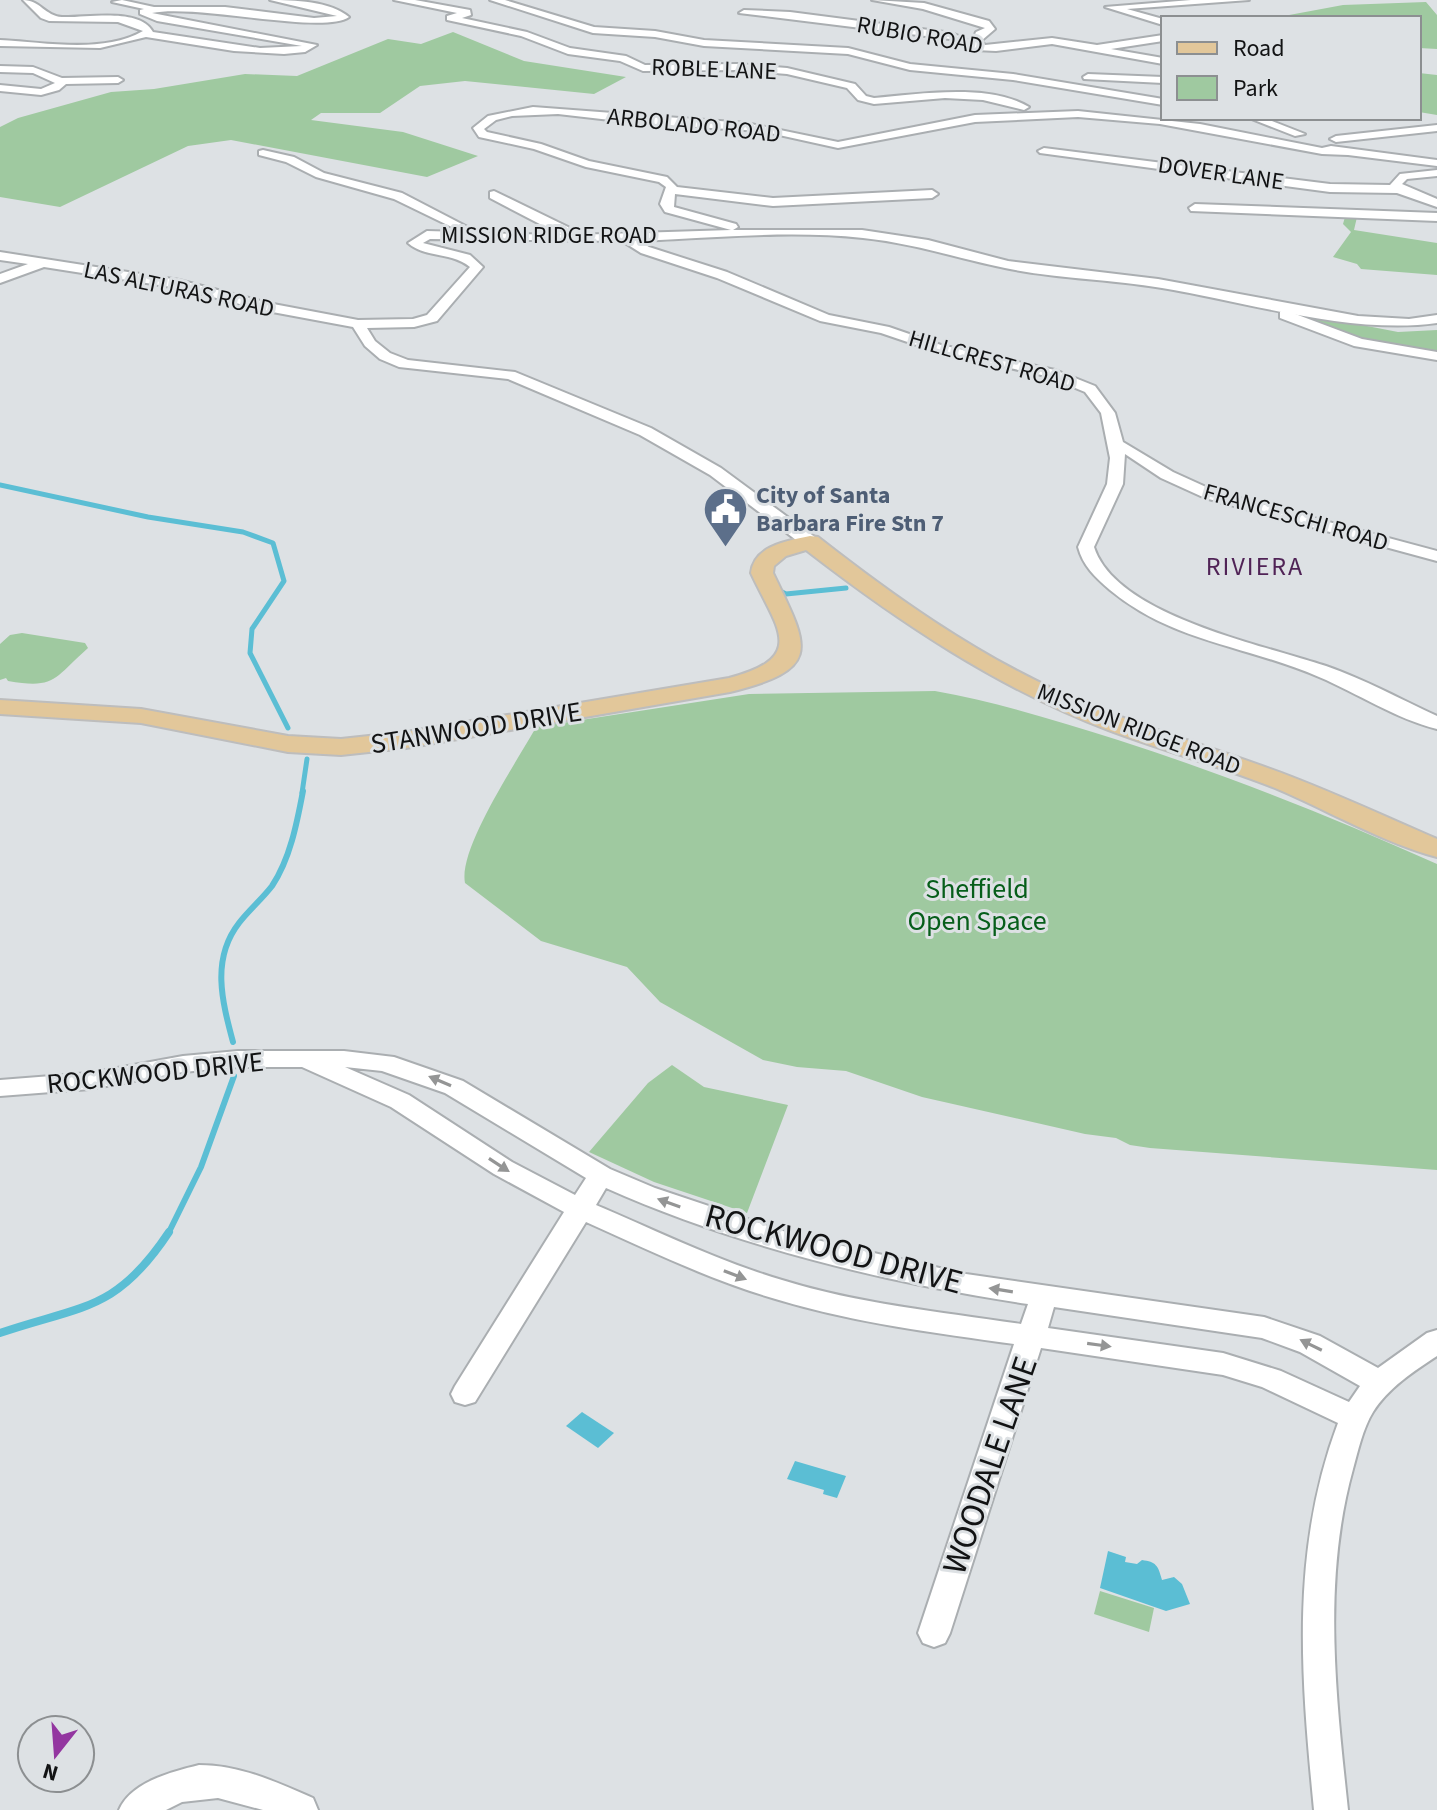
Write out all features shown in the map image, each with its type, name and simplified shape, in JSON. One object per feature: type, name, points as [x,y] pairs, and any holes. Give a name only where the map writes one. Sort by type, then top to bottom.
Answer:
[{"type":"main road","name":"STANWOOD DRIVE","points":[[0,707],[141,716],[277,742],[341,747],[406,740],[730,685],[768,675],[790,658],[794,648],[790,630],[762,569],[773,554],[810,542]]},
{"type":"main road","name":"MISSION RIDGE ROAD","points":[[810,542],[910,615],[996,669],[1048,696],[1116,725],[1282,782],[1437,849]]},
{"type":"street","points":[[28,0],[52,19],[133,22],[146,27],[149,31],[146,34]]},
{"type":"street","points":[[117,2],[150,7],[196,3],[320,22],[344,17],[326,8],[275,0]]},
{"type":"street","points":[[399,0],[468,13],[550,23],[579,32],[659,34],[689,40],[845,51],[923,69],[1013,77],[1161,100]]},
{"type":"street","points":[[495,0],[602,31]]},
{"type":"street","points":[[877,0],[924,6],[984,22],[990,28],[978,35],[976,42],[982,47]]},
{"type":"street","points":[[1161,21],[1110,7],[1121,4],[1149,6],[1244,0]]},
{"type":"street","points":[[0,43],[91,44],[124,41],[146,34],[253,49],[296,51],[312,46],[304,42],[144,14],[150,7]]},
{"type":"street","name":"ROBLE LANE","points":[[468,13],[450,18],[524,34],[568,51],[622,58],[643,68],[737,67],[787,71],[851,86],[869,101],[885,102],[932,94],[973,96],[1043,114]]},
{"type":"street","name":"RUBIO ROAD","points":[[744,13],[790,15],[952,36],[972,46],[982,47],[1056,41],[1095,48],[1101,52],[1128,53],[1161,61]]},
{"type":"street","points":[[1095,48],[1161,38]]},
{"type":"street","points":[[0,69],[40,72],[61,81],[118,80]]},
{"type":"street","points":[[937,71],[1161,80]]},
{"type":"street","points":[[1026,76],[1161,100]]},
{"type":"street","points":[[0,88],[40,92],[57,87],[61,81]]},
{"type":"street","name":"ARBOLADO ROAD","points":[[776,235],[724,225],[672,210],[666,205],[671,184],[663,179],[586,164],[537,146],[483,135],[478,128],[488,120],[506,115],[562,112],[750,127],[816,143],[838,145],[980,118],[1043,114],[1161,120]]},
{"type":"street","name":"ARBOLADO ROAD","points":[[1162,120],[1324,151],[1345,152]]},
{"type":"street","points":[[1250,120],[1345,152],[1437,161]]},
{"type":"street","points":[[1250,120],[1341,148],[1437,161]]},
{"type":"street","points":[[1336,139],[1437,128]]},
{"type":"street","points":[[1398,132],[1436,148]]},
{"type":"street","points":[[1302,135],[1336,139],[1384,154]]},
{"type":"street","points":[[1403,156],[1436,148]]},
{"type":"street","name":"DOVER LANE","points":[[1044,151],[1330,188],[1399,189]]},
{"type":"street","points":[[263,153],[290,159],[313,173],[398,196],[480,237]]},
{"type":"street","points":[[1437,173],[1401,177],[1395,184],[1399,189],[1437,203]]},
{"type":"street","points":[[671,190],[773,202],[932,194]]},
{"type":"street","points":[[494,195],[564,230],[569,239]]},
{"type":"street","points":[[1195,208],[1437,217]]},
{"type":"street","name":"MISSION RIDGE ROAD","points":[[810,542],[700,462],[654,435],[518,378],[403,364],[382,355],[358,324],[414,323],[432,318],[477,264],[416,245],[415,241],[433,234],[569,239],[776,235],[821,231],[885,236],[1007,265],[1129,279],[1375,322],[1409,323],[1437,319]]},
{"type":"street","name":"HILLCREST ROAD","points":[[626,237],[645,250],[738,281],[825,318],[884,330],[937,348],[1075,381],[1097,395],[1108,413],[1117,445],[1115,484],[1094,525],[1086,554],[1126,597],[1177,625],[1322,671],[1437,723]]},
{"type":"street","name":"LAS ALTURAS ROAD","points":[[0,256],[179,284],[267,307],[358,324]]},
{"type":"street","points":[[0,279],[45,262]]},
{"type":"street","points":[[1284,304],[1280,308],[1287,316],[1334,335],[1377,347],[1437,356]]},
{"type":"street","name":"FRANCESCHI ROAD","points":[[1117,445],[1125,447],[1167,475],[1211,495],[1437,556]]},
{"type":"street","name":"ROCKWOOD DRIVE","points":[[0,1088],[90,1081],[209,1061],[368,1060],[437,1079],[601,1175],[735,1226],[825,1253],[949,1281],[1264,1328],[1310,1344],[1379,1383]]},
{"type":"street","name":"ROCKWOOD DRIVE","points":[[309,1061],[400,1101],[503,1168],[579,1208],[723,1271],[811,1300],[872,1313],[1234,1367],[1356,1418]]},
{"type":"street","points":[[465,1394],[601,1175]]},
{"type":"street","name":"WOODALE LANE","points":[[934,1633],[1044,1297]]},
{"type":"street","points":[[1331,1810],[1321,1689],[1322,1566],[1330,1493],[1356,1418],[1379,1383],[1437,1341]]},
{"type":"street","points":[[136,1810],[178,1787],[224,1780],[252,1788],[301,1810]]},
{"type":"green space","points":[[1426,2],[1437,15],[1437,49],[1421,48],[1421,16],[1284,16],[1343,5]]},
{"type":"green space","points":[[453,32],[524,61],[626,77],[594,94],[465,81],[420,86],[380,113],[321,113],[311,120],[403,132],[478,156],[427,177],[231,140],[188,146],[60,207],[0,197],[0,127],[18,118],[111,92],[154,89],[245,74],[297,76],[388,39],[421,44]]},
{"type":"green space","points":[[1421,73],[1437,75],[1437,115],[1421,112]]},
{"type":"green space","points":[[1345,217],[1357,217],[1354,230],[1437,243],[1437,275],[1361,269],[1357,264],[1333,257],[1351,232],[1343,224]]},
{"type":"green space","points":[[1274,308],[1398,332],[1437,330],[1437,353],[1371,343]]},
{"type":"green space","points":[[22,633],[85,643],[88,648],[60,674],[45,682],[0,680],[0,644],[10,635]]},
{"type":"green space","name":"Sheffield Open Space","points":[[935,691],[1027,712],[1159,753],[1279,798],[1437,864],[1437,1170],[1130,1145],[1116,1138],[1085,1134],[922,1097],[846,1071],[797,1067],[763,1060],[660,1002],[627,967],[541,941],[465,883],[465,868],[479,827],[536,727],[749,694]]},
{"type":"green space","points":[[672,1065],[704,1087],[788,1105],[747,1213],[654,1182],[589,1152],[648,1083]]},
{"type":"green space","points":[[1100,1591],[1154,1608],[1149,1632],[1094,1614]]},
{"type":"water","points":[[582,1412],[614,1433],[598,1448],[566,1426]]},
{"type":"water","points":[[795,1461],[846,1476],[837,1498],[823,1494],[824,1490],[787,1479]]},
{"type":"water","points":[[1108,1551],[1126,1557],[1125,1562],[1137,1564],[1142,1560],[1153,1563],[1162,1580],[1174,1577],[1182,1584],[1190,1604],[1166,1611],[1100,1588]]},
{"type":"waterway","points":[[0,485],[148,517],[243,532],[273,543],[284,581],[252,629],[250,653],[288,728]]},
{"type":"waterway","points":[[780,591],[786,594],[846,588]]},
{"type":"waterway","points":[[302,793],[307,759]]},
{"type":"waterway","points":[[233,1042],[221,981],[225,951],[239,923],[268,891],[284,864],[303,791]]},
{"type":"waterway","points":[[169,1232],[201,1167],[234,1076]]},
{"type":"waterway","points":[[0,1333],[76,1310],[114,1292],[132,1278],[169,1232]]},
{"type":"place","name":"City of Santa Barbara Fire Stn 7","points":[[725,548]]},
{"type":"district","name":"RIVIERA","points":[[1255,566]]}]
